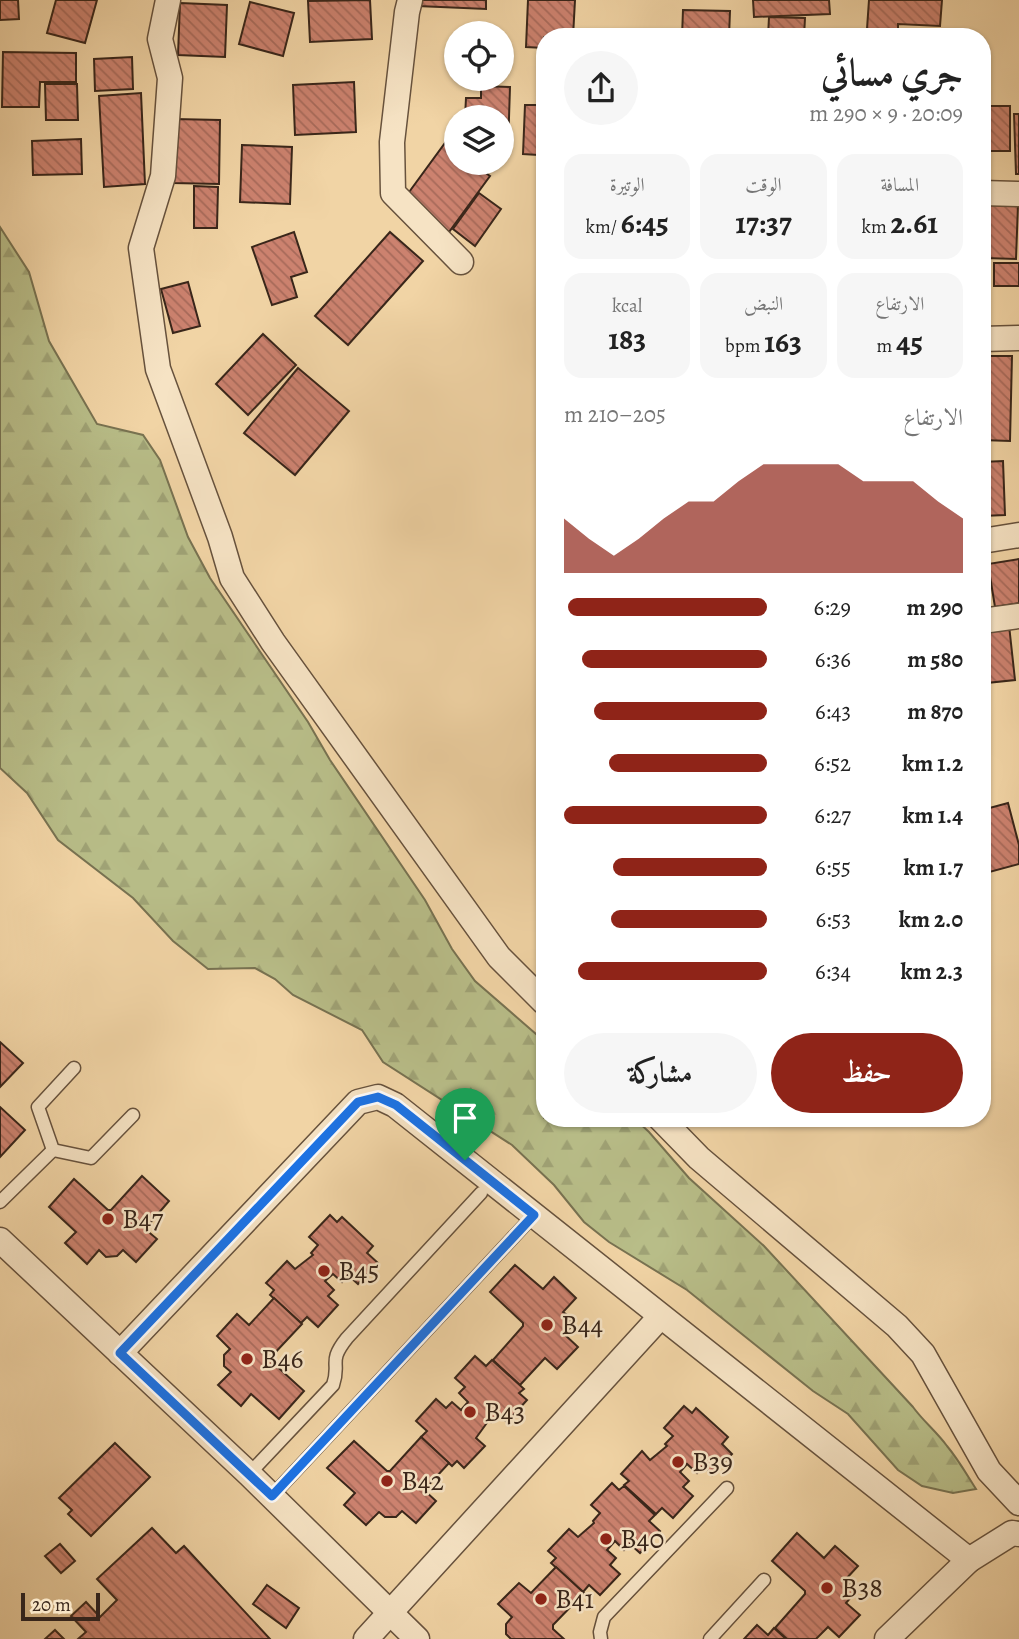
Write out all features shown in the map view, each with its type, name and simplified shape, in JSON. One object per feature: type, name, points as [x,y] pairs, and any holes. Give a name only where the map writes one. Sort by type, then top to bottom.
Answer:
[{"type":"street","points":[[168,0],[160,39],[170,78],[163,176],[141,248],[159,369],[220,537],[232,578],[273,642],[499,957],[536,994]]},
{"type":"street","points":[[410,0],[392,142],[393,193],[461,262]]},
{"type":"street","points":[[991,193],[1019,194]]},
{"type":"street","points":[[991,339],[1019,338]]},
{"type":"street","points":[[991,540],[1019,535]]},
{"type":"street","points":[[991,620],[1019,616]]},
{"type":"street","points":[[120,1353],[358,1102],[378,1097],[396,1105],[660,1317],[970,1560]]},
{"type":"street","points":[[669,1127],[699,1158],[897,1326],[923,1354],[989,1471],[1019,1503]]},
{"type":"street","points":[[0,1240],[272,1496],[403,1630]]},
{"type":"street","points":[[366,1639],[403,1630],[660,1317]]},
{"type":"street","points":[[887,1639],[970,1560],[1012,1533],[1019,1534]]},
{"type":"lane","points":[[53,1150],[38,1107],[74,1068]]},
{"type":"lane","points":[[53,1150],[90,1158],[133,1115]]},
{"type":"lane","points":[[0,1202],[53,1150]]},
{"type":"lane","points":[[249,1474],[333,1385],[336,1376],[334,1360],[347,1338],[481,1193]]},
{"type":"lane","points":[[272,1496],[534,1215]]},
{"type":"lane","points":[[601,1639],[604,1617],[727,1488]]},
{"type":"lane","points":[[710,1639],[764,1580]]},
{"type":"green space","points":[[0,227],[29,272],[49,341],[97,424],[143,435],[160,460],[188,537],[210,578],[425,900],[452,949],[475,981],[536,1034],[536,1127],[644,1127],[689,1178],[764,1246],[913,1407],[951,1451],[976,1489],[953,1493],[922,1486],[898,1470],[848,1414],[813,1391],[687,1290],[609,1242],[584,1222],[554,1185],[512,1145],[383,1062],[362,1030],[293,995],[275,979],[255,968],[208,969],[173,941],[133,898],[58,840],[27,793],[0,768]]},
{"type":"building","points":[[0,0],[18,0],[19,19],[0,20]]},
{"type":"building","points":[[56,0],[97,0],[85,43],[47,33]]},
{"type":"building","points":[[370,0],[372,39],[310,42],[308,1]]},
{"type":"building","points":[[418,0],[486,0],[486,9],[418,6]]},
{"type":"building","points":[[528,0],[575,0],[573,28],[536,28],[536,48],[526,47]]},
{"type":"building","points":[[753,0],[829,0],[830,14],[754,17]]},
{"type":"building","points":[[869,0],[942,0],[940,26],[898,24],[898,28],[867,28]]},
{"type":"building","points":[[250,2],[294,13],[283,56],[239,44]]},
{"type":"building","points":[[180,3],[227,5],[225,57],[178,55]]},
{"type":"building","points":[[683,10],[730,11],[729,28],[682,28]]},
{"type":"building","points":[[769,17],[805,18],[804,28],[768,28]]},
{"type":"building","points":[[3,52],[76,53],[76,82],[40,82],[39,107],[2,107]]},
{"type":"building","points":[[132,57],[133,89],[95,91],[94,59]]},
{"type":"building","points":[[354,82],[356,132],[295,135],[293,85]]},
{"type":"building","points":[[45,84],[77,84],[78,120],[46,120]]},
{"type":"building","points":[[481,91],[510,91],[509,105],[466,105],[466,98],[481,98]]},
{"type":"building","points":[[141,93],[145,184],[104,187],[99,96]]},
{"type":"building","points":[[525,105],[536,105],[536,155],[523,154]]},
{"type":"building","points":[[991,106],[1010,106],[1010,151],[991,151]]},
{"type":"building","points":[[1014,114],[1019,114],[1019,174],[1016,174]]},
{"type":"building","points":[[174,119],[220,120],[219,184],[173,183]]},
{"type":"building","points":[[81,139],[82,174],[33,175],[32,141]]},
{"type":"building","points":[[444,144],[444,175],[490,176],[449,232],[404,199]]},
{"type":"building","points":[[242,145],[292,147],[290,204],[240,202]]},
{"type":"building","points":[[194,186],[218,187],[217,228],[194,228]]},
{"type":"building","points":[[479,193],[501,209],[475,246],[453,229]]},
{"type":"building","points":[[991,204],[1018,205],[1016,259],[991,258]]},
{"type":"building","points":[[294,232],[307,272],[291,277],[297,297],[272,305],[252,247]]},
{"type":"building","points":[[390,232],[423,261],[348,345],[315,316]]},
{"type":"building","points":[[994,263],[1019,263],[1019,286],[994,286]]},
{"type":"building","points":[[188,282],[200,326],[173,333],[161,289]]},
{"type":"building","points":[[263,334],[296,365],[248,415],[216,384]]},
{"type":"building","points":[[991,356],[1012,356],[1010,441],[991,440]]},
{"type":"building","points":[[298,368],[349,411],[295,475],[244,433]]},
{"type":"building","points":[[1003,461],[1005,515],[991,516],[991,462]]},
{"type":"building","points":[[1019,559],[1019,603],[995,607],[991,564]]},
{"type":"building","points":[[1009,625],[1015,680],[991,683],[991,627]]},
{"type":"building","points":[[1008,803],[1019,845],[1019,864],[991,872],[991,808]]},
{"type":"building","points":[[0,1042],[23,1063],[0,1087]]},
{"type":"building","points":[[0,1107],[25,1130],[0,1157]]},
{"type":"building","name":"B47","points":[[142,1176],[169,1201],[145,1229],[157,1239],[136,1262],[123,1250],[117,1256],[106,1257],[99,1250],[87,1264],[65,1243],[76,1232],[49,1207],[74,1179],[111,1210]]},
{"type":"building","name":"B45","points":[[330,1215],[337,1222],[342,1217],[373,1246],[367,1253],[378,1263],[358,1284],[348,1275],[342,1282],[333,1274],[325,1281],[334,1290],[328,1296],[338,1305],[318,1327],[307,1317],[301,1323],[270,1295],[274,1290],[266,1283],[287,1261],[295,1269],[313,1255],[311,1253],[318,1245],[309,1237]]},
{"type":"building","name":"B44","points":[[515,1265],[543,1289],[554,1277],[576,1298],[563,1312],[570,1317],[570,1328],[564,1334],[578,1347],[557,1369],[545,1358],[520,1385],[493,1360],[523,1323],[490,1292]]},
{"type":"building","name":"B46","points":[[274,1298],[302,1324],[271,1357],[271,1361],[304,1391],[279,1419],[251,1394],[241,1406],[218,1385],[231,1372],[224,1366],[224,1355],[230,1349],[217,1336],[237,1314],[249,1325]]},
{"type":"building","name":"B43","points":[[475,1356],[486,1366],[492,1360],[524,1389],[519,1393],[527,1400],[507,1422],[498,1414],[491,1422],[489,1420],[476,1438],[485,1446],[464,1468],[457,1461],[452,1466],[421,1437],[427,1431],[416,1421],[436,1399],[446,1408],[452,1402],[461,1410],[468,1402],[459,1393],[465,1387],[455,1378]]},
{"type":"building","name":"B39","points":[[684,1406],[692,1413],[696,1408],[728,1437],[722,1444],[732,1454],[712,1475],[703,1466],[697,1473],[687,1464],[680,1472],[689,1481],[683,1487],[693,1496],[673,1518],[662,1508],[656,1514],[624,1485],[629,1481],[621,1474],[642,1451],[650,1460],[667,1446],[665,1444],[673,1436],[664,1428]]},
{"type":"building","name":"B42","points":[[421,1437],[449,1463],[424,1490],[436,1501],[416,1523],[402,1511],[396,1517],[385,1517],[379,1512],[366,1525],[344,1505],[355,1493],[327,1468],[354,1441],[390,1471]]},
{"type":"building","points":[[115,1443],[150,1477],[91,1536],[68,1514],[72,1510],[59,1498]]},
{"type":"building","name":"B40","points":[[612,1483],[619,1490],[624,1486],[655,1515],[649,1521],[660,1531],[640,1553],[630,1544],[624,1550],[615,1541],[607,1550],[616,1558],[610,1565],[620,1574],[600,1595],[589,1585],[583,1592],[551,1563],[556,1558],[548,1551],[569,1529],[578,1537],[594,1523],[600,1513],[591,1505]]},
{"type":"building","points":[[152,1528],[176,1553],[184,1546],[270,1639],[78,1639],[86,1632],[71,1616],[86,1602],[100,1617],[117,1600],[97,1579]]},
{"type":"building","name":"B38","points":[[797,1533],[824,1558],[835,1546],[858,1566],[845,1580],[852,1586],[852,1596],[846,1603],[860,1615],[839,1637],[828,1627],[816,1639],[787,1639],[775,1628],[805,1594],[805,1591],[772,1561]]},
{"type":"building","points":[[60,1544],[75,1561],[61,1573],[45,1556]]},
{"type":"building","name":"B41","points":[[556,1567],[584,1593],[553,1625],[553,1629],[564,1639],[511,1639],[506,1634],[506,1624],[512,1617],[498,1604],[519,1583],[531,1593]]},
{"type":"building","points":[[267,1585],[299,1608],[286,1628],[253,1604]]},
{"type":"building","points":[[757,1625],[768,1635],[774,1628],[786,1639],[744,1639]]},
{"type":"building","points":[[55,1630],[64,1639],[45,1639]]},
{"type":"place","name":"B47","points":[[108,1219]]},
{"type":"place","name":"B45","points":[[324,1271]]},
{"type":"place","name":"B44","points":[[547,1325]]},
{"type":"place","name":"B46","points":[[247,1359]]},
{"type":"place","name":"B43","points":[[470,1412]]},
{"type":"place","name":"B39","points":[[678,1462]]},
{"type":"place","name":"B42","points":[[387,1481]]},
{"type":"place","name":"B40","points":[[606,1539]]},
{"type":"place","name":"B38","points":[[827,1588]]},
{"type":"place","name":"B41","points":[[541,1599]]},
{"type":"route","points":[[378,1097],[396,1105],[465,1160],[534,1215],[272,1496],[120,1353],[358,1102],[378,1097]]}]
